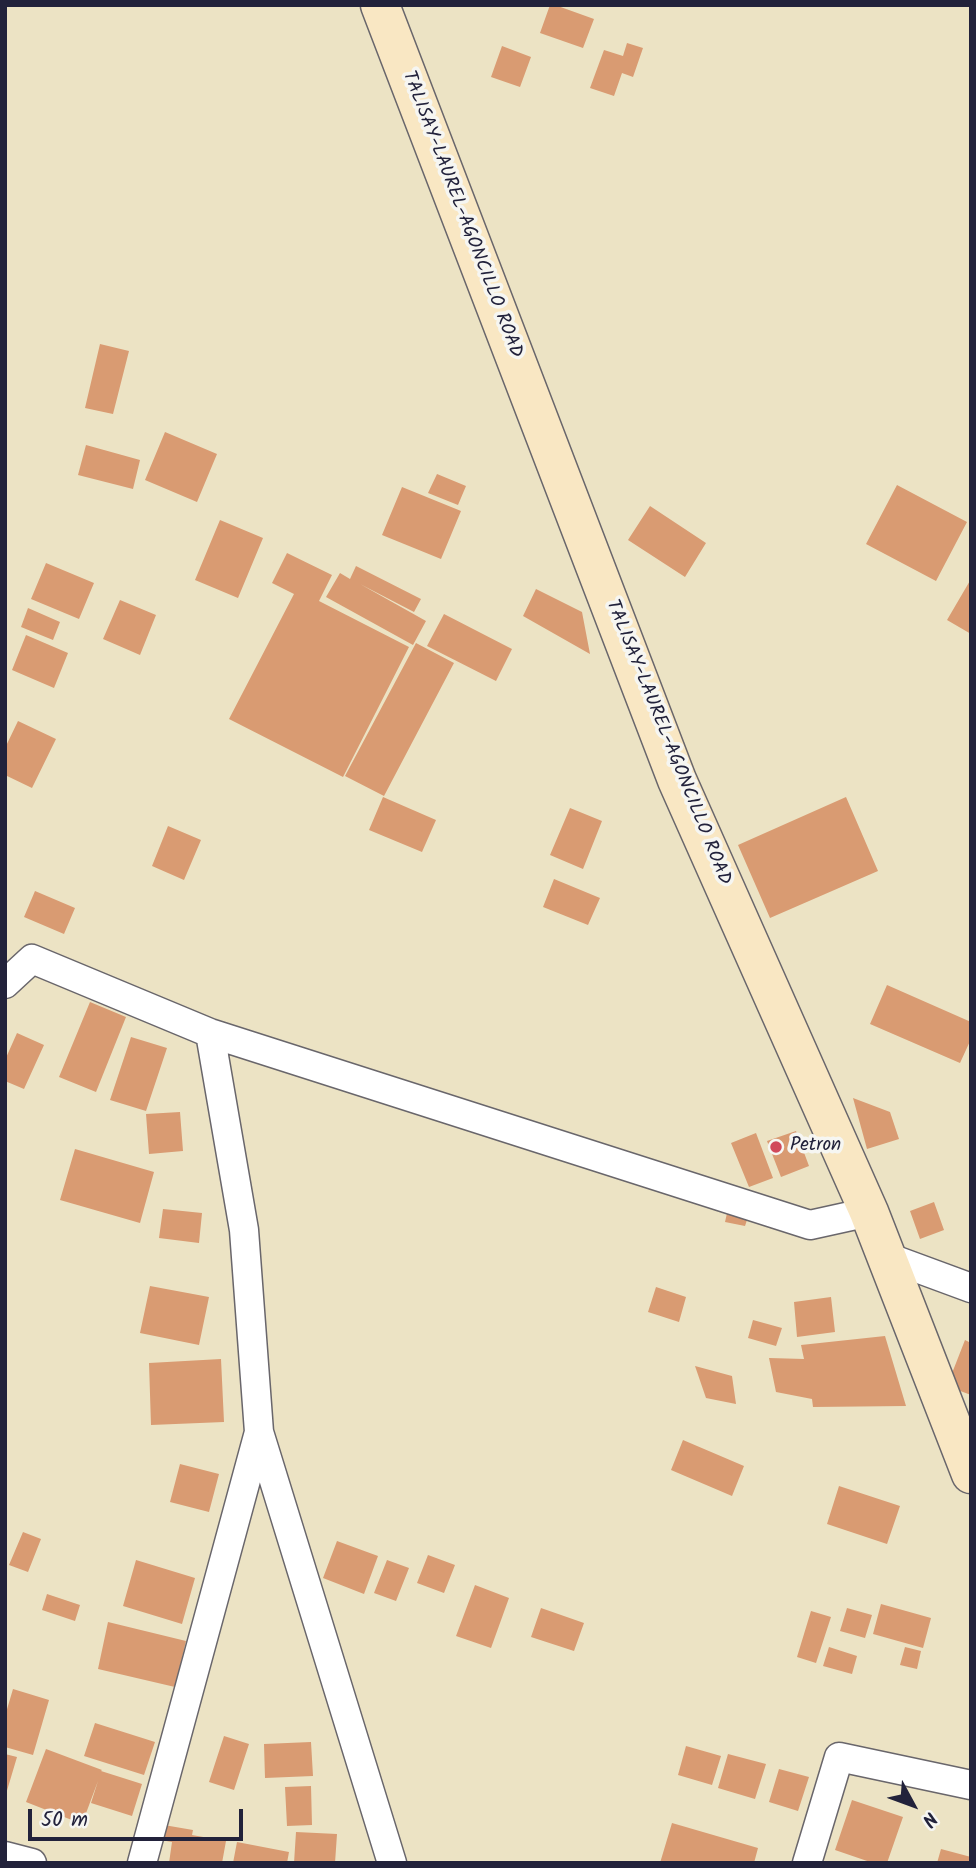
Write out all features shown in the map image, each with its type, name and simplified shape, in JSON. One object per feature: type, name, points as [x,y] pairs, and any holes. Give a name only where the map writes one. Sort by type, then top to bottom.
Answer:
[{"type":"main road","name":"TALISAY-LAUREL-AGONCILLO ROAD","points":[[380,5],[677,780],[869,1212],[971,1474]]},
{"type":"street","points":[[5,984],[32,959],[210,1033],[810,1224],[869,1212]]},
{"type":"street","points":[[210,1033],[244,1230],[259,1432],[393,1863]]},
{"type":"street","points":[[887,1257],[971,1288]]},
{"type":"street","points":[[142,1863],[259,1432]]},
{"type":"street","points":[[807,1863],[839,1757],[971,1785]]},
{"type":"street","points":[[5,1856],[32,1863]]},
{"type":"building","points":[[550,5],[594,19],[583,48],[540,33]]},
{"type":"building","points":[[627,43],[643,48],[633,77],[622,73],[614,96],[590,88],[604,50],[623,56]]},
{"type":"building","points":[[502,46],[531,57],[520,87],[491,77]]},
{"type":"building","points":[[100,344],[129,351],[113,414],[85,408]]},
{"type":"building","points":[[165,432],[217,454],[197,502],[145,480]]},
{"type":"building","points":[[86,445],[140,460],[133,489],[78,475]]},
{"type":"building","points":[[437,474],[466,486],[458,505],[428,493]]},
{"type":"building","points":[[897,485],[967,522],[936,581],[866,544]]},
{"type":"building","points":[[402,487],[461,511],[441,559],[382,535]]},
{"type":"building","points":[[650,506],[706,543],[685,577],[628,540]]},
{"type":"building","points":[[220,520],[263,538],[238,598],[195,580]]},
{"type":"building","points":[[287,553],[332,575],[319,601],[409,647],[343,777],[229,719],[294,594],[272,583]]},
{"type":"building","points":[[46,563],[94,583],[79,619],[31,599]]},
{"type":"building","points":[[356,566],[421,599],[414,612],[360,584],[426,621],[413,645],[326,597],[340,573],[350,579]]},
{"type":"building","points":[[971,579],[971,634],[947,620]]},
{"type":"building","points":[[536,589],[582,612],[590,654],[523,616]]},
{"type":"building","points":[[120,600],[156,615],[140,655],[103,639]]},
{"type":"building","points":[[28,608],[60,622],[53,640],[21,627]]},
{"type":"building","points":[[444,614],[512,649],[496,681],[427,646]]},
{"type":"building","points":[[26,635],[68,653],[54,688],[12,670]]},
{"type":"building","points":[[416,643],[454,663],[384,796],[345,776]]},
{"type":"building","points":[[18,721],[56,739],[32,788],[5,775],[5,748]]},
{"type":"building","points":[[383,797],[436,820],[422,852],[369,830]]},
{"type":"building","points":[[846,797],[878,871],[770,918],[738,845]]},
{"type":"building","points":[[570,808],[602,821],[583,869],[550,855]]},
{"type":"building","points":[[168,826],[201,840],[184,880],[152,866]]},
{"type":"building","points":[[554,879],[600,898],[588,925],[543,907]]},
{"type":"building","points":[[35,891],[75,908],[64,934],[24,917]]},
{"type":"building","points":[[887,985],[971,1022],[971,1039],[960,1063],[870,1024]]},
{"type":"building","points":[[90,1002],[126,1017],[96,1092],[59,1077]]},
{"type":"building","points":[[17,1033],[44,1045],[24,1089],[5,1081],[5,1060]]},
{"type":"building","points":[[131,1037],[167,1048],[146,1111],[110,1100]]},
{"type":"building","points":[[853,1098],[890,1112],[899,1139],[867,1149]]},
{"type":"building","points":[[180,1112],[183,1151],[149,1154],[146,1114]]},
{"type":"building","points":[[796,1131],[809,1166],[781,1177],[767,1141]]},
{"type":"building","points":[[756,1133],[773,1178],[749,1187],[731,1143]]},
{"type":"building","points":[[75,1149],[154,1172],[140,1223],[60,1200]]},
{"type":"building","points":[[934,1202],[944,1230],[920,1239],[910,1211]]},
{"type":"building","points":[[163,1209],[202,1213],[199,1243],[159,1238]]},
{"type":"building","points":[[728,1209],[749,1214],[745,1226],[725,1222]]},
{"type":"building","points":[[150,1286],[209,1297],[199,1345],[140,1333]]},
{"type":"building","points":[[656,1287],[686,1297],[679,1322],[648,1312]]},
{"type":"building","points":[[831,1297],[835,1332],[797,1337],[794,1302]]},
{"type":"building","points":[[753,1320],[782,1328],[776,1346],[748,1338]]},
{"type":"building","points":[[885,1336],[906,1406],[813,1407],[812,1399],[776,1392],[769,1358],[804,1359],[801,1345]]},
{"type":"building","points":[[965,1340],[971,1343],[971,1395],[947,1386]]},
{"type":"building","points":[[221,1359],[224,1422],[151,1425],[149,1363]]},
{"type":"building","points":[[695,1366],[732,1376],[736,1404],[706,1398]]},
{"type":"building","points":[[683,1440],[744,1466],[732,1496],[671,1470]]},
{"type":"building","points":[[180,1464],[219,1474],[209,1512],[170,1502]]},
{"type":"building","points":[[839,1486],[900,1506],[887,1544],[827,1524]]},
{"type":"building","points":[[23,1532],[41,1539],[28,1572],[9,1565]]},
{"type":"building","points":[[337,1541],[378,1556],[364,1594],[323,1578]]},
{"type":"building","points":[[428,1555],[455,1565],[444,1593],[417,1583]]},
{"type":"building","points":[[136,1560],[195,1578],[182,1624],[123,1606]]},
{"type":"building","points":[[387,1560],[409,1568],[396,1601],[374,1593]]},
{"type":"building","points":[[475,1585],[509,1598],[491,1648],[456,1636]]},
{"type":"building","points":[[47,1594],[80,1605],[75,1621],[42,1610]]},
{"type":"building","points":[[881,1604],[931,1618],[923,1648],[873,1634]]},
{"type":"building","points":[[541,1608],[584,1623],[574,1651],[531,1637]]},
{"type":"building","points":[[847,1608],[872,1615],[865,1638],[840,1631]]},
{"type":"building","points":[[811,1611],[831,1617],[816,1663],[797,1657]]},
{"type":"building","points":[[108,1622],[186,1641],[175,1687],[98,1669]]},
{"type":"building","points":[[829,1647],[857,1656],[852,1674],[823,1666]]},
{"type":"building","points":[[905,1647],[921,1651],[917,1669],[900,1665]]},
{"type":"building","points":[[13,1689],[49,1700],[33,1755],[5,1747],[5,1716]]},
{"type":"building","points":[[95,1723],[155,1742],[144,1775],[84,1756]]},
{"type":"building","points":[[224,1736],[249,1744],[234,1790],[209,1782]]},
{"type":"building","points":[[311,1742],[313,1776],[265,1778],[264,1744]]},
{"type":"building","points":[[686,1746],[721,1756],[712,1785],[678,1775]]},
{"type":"building","points":[[46,1749],[142,1784],[132,1816],[91,1803],[98,1781],[82,1824],[26,1802]]},
{"type":"building","points":[[5,1754],[17,1757],[6,1794],[5,1793]]},
{"type":"building","points":[[728,1754],[766,1764],[755,1799],[718,1788]]},
{"type":"building","points":[[779,1769],[809,1777],[798,1811],[769,1802]]},
{"type":"building","points":[[311,1786],[312,1825],[287,1826],[285,1787]]},
{"type":"building","points":[[852,1800],[903,1817],[887,1863],[873,1863],[835,1850]]},
{"type":"building","points":[[672,1823],[758,1848],[754,1863],[660,1863]]},
{"type":"building","points":[[158,1824],[193,1830],[192,1835],[226,1841],[222,1863],[169,1863],[172,1842],[155,1839]]},
{"type":"building","points":[[296,1832],[337,1834],[335,1863],[294,1863]]},
{"type":"building","points":[[237,1842],[289,1852],[287,1863],[233,1863]]},
{"type":"building","points":[[941,1849],[971,1857],[971,1863],[937,1863]]},
{"type":"place","name":"Petron","points":[[776,1147]]}]
